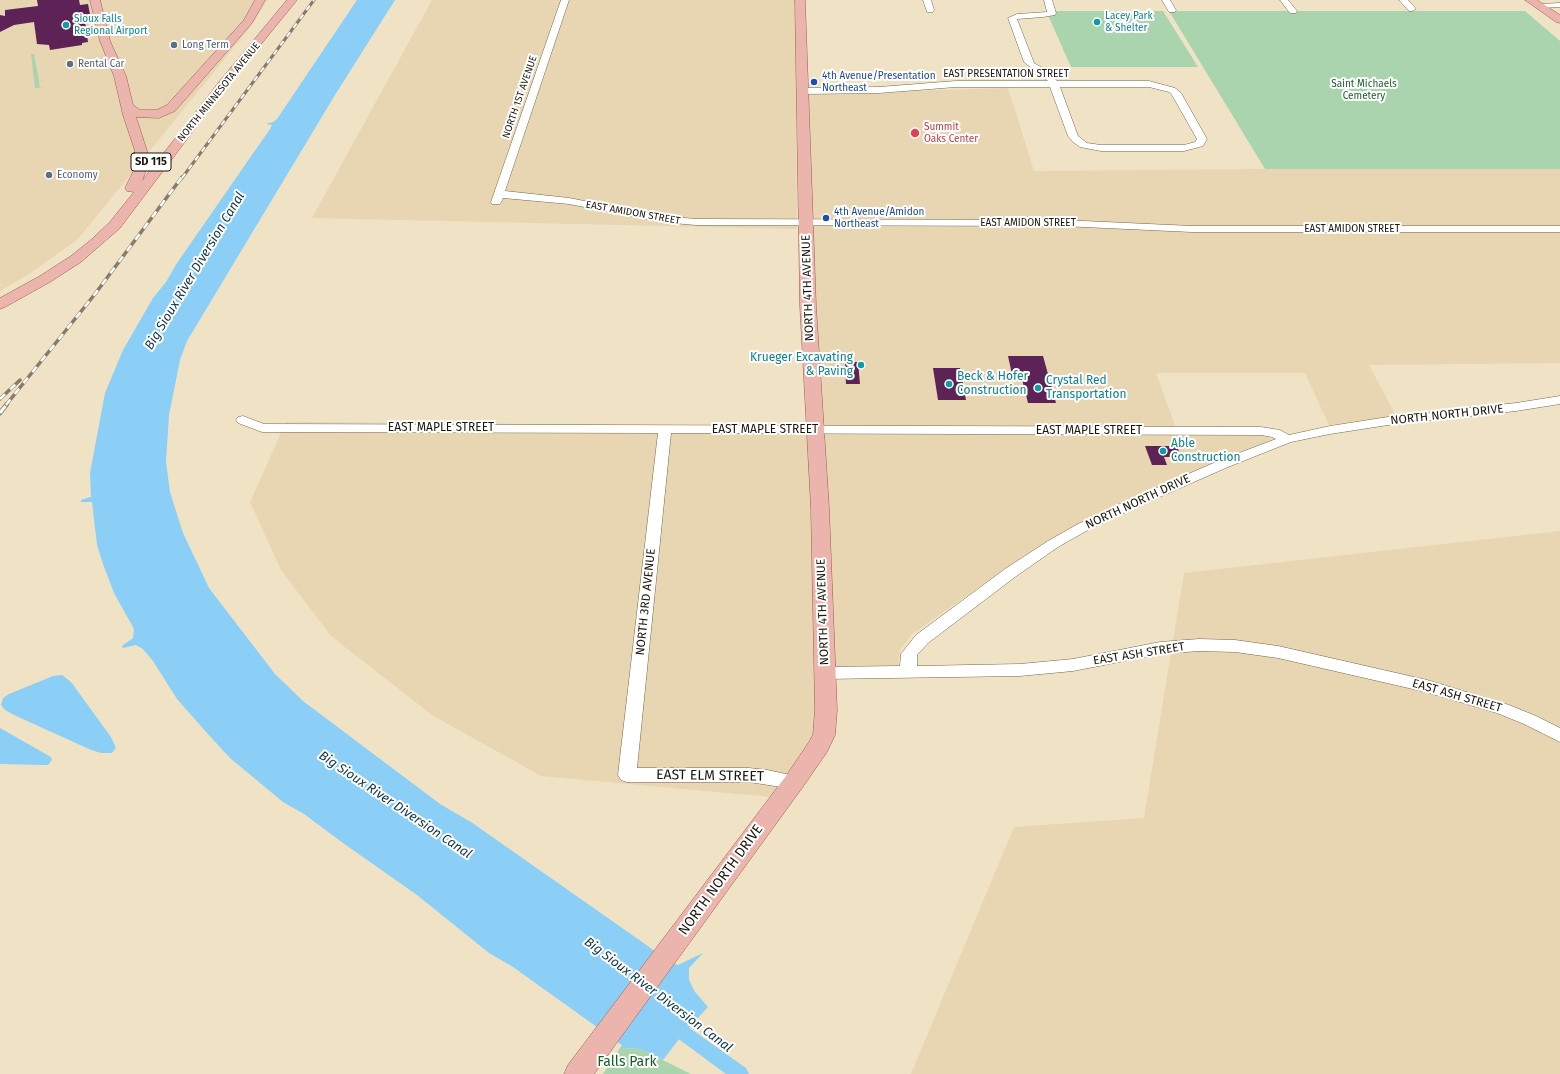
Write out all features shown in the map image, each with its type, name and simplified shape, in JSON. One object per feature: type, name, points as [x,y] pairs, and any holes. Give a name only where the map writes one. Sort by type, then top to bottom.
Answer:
[{"type":"main road","points":[[95,0],[105,41],[120,76],[142,156],[141,168],[132,188]]},
{"type":"main road","points":[[105,0],[109,13]]},
{"type":"main road","points":[[155,114],[163,113],[171,108],[191,84],[210,66],[248,21],[260,0]]},
{"type":"main road","name":"NORTH MINNESOTA AVENUE","points":[[0,304],[62,268],[106,234],[123,216],[194,114],[250,40],[276,0]]},
{"type":"main road","name":"NORTH MINNESOTA AVENUE","points":[[0,295],[53,265],[78,247],[100,227],[132,188],[157,153],[194,114],[292,0]]},
{"type":"main road","name":"NORTH 4TH AVENUE","points":[[800,0],[811,367],[816,430],[825,673]]},
{"type":"main road","points":[[1544,3],[1560,12]]},
{"type":"main road","points":[[1544,3],[1560,20]]},
{"type":"main road","points":[[113,58],[122,46]]},
{"type":"main road","points":[[128,107],[134,113],[194,114]]},
{"type":"main road","name":"NORTH NORTH DRIVE","points":[[578,1074],[819,746],[824,735],[826,710],[825,673]]},
{"type":"street","name":"NORTH 1ST AVENUE","points":[[497,198],[565,0]]},
{"type":"street","points":[[927,0],[930,10]]},
{"type":"street","points":[[1048,0],[1052,13],[1043,15],[1017,16],[1012,18],[1028,62],[1031,66],[1049,76],[1054,84]]},
{"type":"street","points":[[1166,0],[1172,10]]},
{"type":"street","points":[[1284,0],[1293,11]]},
{"type":"street","points":[[1403,0],[1412,9]]},
{"type":"street","name":"EAST PRESENTATION STREET","points":[[803,90],[876,90],[956,84],[1054,84],[1149,84],[1162,86],[1176,93],[1202,138],[1198,144],[1184,148],[1101,148],[1084,145],[1073,136],[1054,84]]},
{"type":"street","name":"EAST AMIDON STREET","points":[[497,198],[569,201],[684,222],[1076,223],[1192,229],[1560,229]]},
{"type":"street","name":"NORTH NORTH DRIVE","points":[[908,671],[910,654],[922,640],[1008,574],[1053,544],[1125,506],[1223,464],[1287,439],[1353,426],[1516,407],[1560,400]]},
{"type":"street","name":"EAST MAPLE STREET","points":[[243,420],[262,428],[1261,431],[1275,433],[1287,439]]},
{"type":"street","name":"NORTH 3RD AVENUE","points":[[627,775],[665,429]]},
{"type":"street","name":"EAST ASH STREET","points":[[825,673],[973,671],[1047,668],[1073,665],[1160,648],[1199,645],[1236,646],[1278,652],[1465,696],[1504,708],[1560,736]]},
{"type":"street","name":"EAST ELM STREET","points":[[627,775],[741,775],[767,777],[794,782]]},
{"type":"shaded area","name":"Sioux Falls Regional Airport","points":[[0,0],[268,0],[248,30],[78,239],[29,274],[0,291]]},
{"type":"shaded area","points":[[432,0],[795,0],[797,229],[312,218]]},
{"type":"shaded area","points":[[1008,88],[1034,171],[1560,169],[1560,363],[1369,365],[1396,416],[1329,425],[1305,373],[1156,373],[1176,428],[821,426],[807,94],[877,94],[909,91]]},
{"type":"shaded area","points":[[286,422],[809,426],[816,731],[771,797],[541,776],[432,715],[331,636],[281,570],[250,502]]},
{"type":"shaded area","points":[[821,434],[1262,434],[1275,441],[1168,483],[1082,523],[1024,556],[912,634],[900,650],[898,666],[831,669]]},
{"type":"shaded area","points":[[1560,531],[1560,1074],[911,1074],[1014,827],[1144,818],[1184,573]]},
{"type":"green space","points":[[1052,11],[1163,11],[1198,67],[1071,67],[1048,15]]},
{"type":"green space","name":"Saint Michaels Cemetery","points":[[1169,11],[1525,11],[1560,41],[1560,169],[1265,169]]},
{"type":"green space","points":[[31,54],[34,54],[40,87],[45,87],[35,88]]},
{"type":"green space","name":"Falls Park","points":[[620,1048],[640,1049],[691,1074],[603,1074]]},
{"type":"water","points":[[357,0],[395,0],[335,95],[187,341],[180,360],[169,415],[166,462],[170,492],[183,533],[209,588],[275,674],[303,701],[440,804],[471,822],[672,963],[678,965],[703,953],[689,968],[689,980],[695,992],[708,1007],[683,1034],[663,1060],[640,1049],[620,1048],[622,1045],[513,967],[489,953],[417,895],[304,814],[283,802],[230,758],[207,733],[177,699],[153,661],[143,649],[136,645],[123,648],[122,646],[133,638],[134,629],[114,593],[103,564],[97,545],[92,502],[81,502],[81,500],[91,497],[90,473],[105,393],[123,350],[153,298],[166,282],[177,263],[272,125],[266,124],[277,119]]},
{"type":"water","points":[[62,675],[71,682],[111,737],[116,748],[112,753],[101,753],[91,750],[14,715],[5,710],[1,705],[3,698],[9,694],[53,676]]},
{"type":"water","points":[[0,728],[51,757],[52,760],[48,765],[0,764]]},
{"type":"building","name":"Sioux Falls Regional Airport","points":[[37,0],[79,0],[80,5],[88,4],[90,14],[84,15],[88,42],[82,43],[82,45],[50,50],[49,45],[37,44],[34,22],[14,25],[0,32],[0,15],[5,16],[5,10],[38,6]]},
{"type":"building","name":"Crystal Red Transportation","points":[[1008,356],[1043,356],[1056,403],[1028,403],[1022,379],[1013,379]]},
{"type":"building","points":[[845,362],[858,362],[860,384],[846,384]]},
{"type":"building","name":"Beck & Hofer Construction","points":[[933,368],[960,368],[966,400],[938,400]]},
{"type":"building","name":"Able Construction","points":[[1145,446],[1177,446],[1181,457],[1164,457],[1167,465],[1152,465]]},
{"type":"waterway","name":"Big Sioux River Diversion Canal","points":[[671,1024],[740,1074]]},
{"type":"railway","points":[[182,178],[314,0]]},
{"type":"railway","points":[[6,405],[95,294],[182,177]]},
{"type":"railway","points":[[0,399],[20,380]]},
{"type":"railway","points":[[0,413],[7,404]]},
{"type":"place","name":"Lacey Park & Shelter","points":[[1097,22]]},
{"type":"place","name":"Sioux Falls Regional Airport","points":[[66,25]]},
{"type":"place","name":"Long Term","points":[[174,45]]},
{"type":"place","name":"Rental Car","points":[[70,64]]},
{"type":"place","name":"4th Avenue/Presentation Northeast","points":[[814,82]]},
{"type":"place","name":"Summit Oaks Center","points":[[915,133]]},
{"type":"place","name":"Economy","points":[[49,175]]},
{"type":"place","name":"4th Avenue/Amidon Northeast","points":[[826,218]]},
{"type":"place","name":"Krueger Excavating & Paving","points":[[861,365]]},
{"type":"place","name":"Beck & Hofer Construction","points":[[949,384]]},
{"type":"place","name":"Crystal Red Transportation","points":[[1038,388]]},
{"type":"place","name":"Able Construction","points":[[1163,451]]}]
